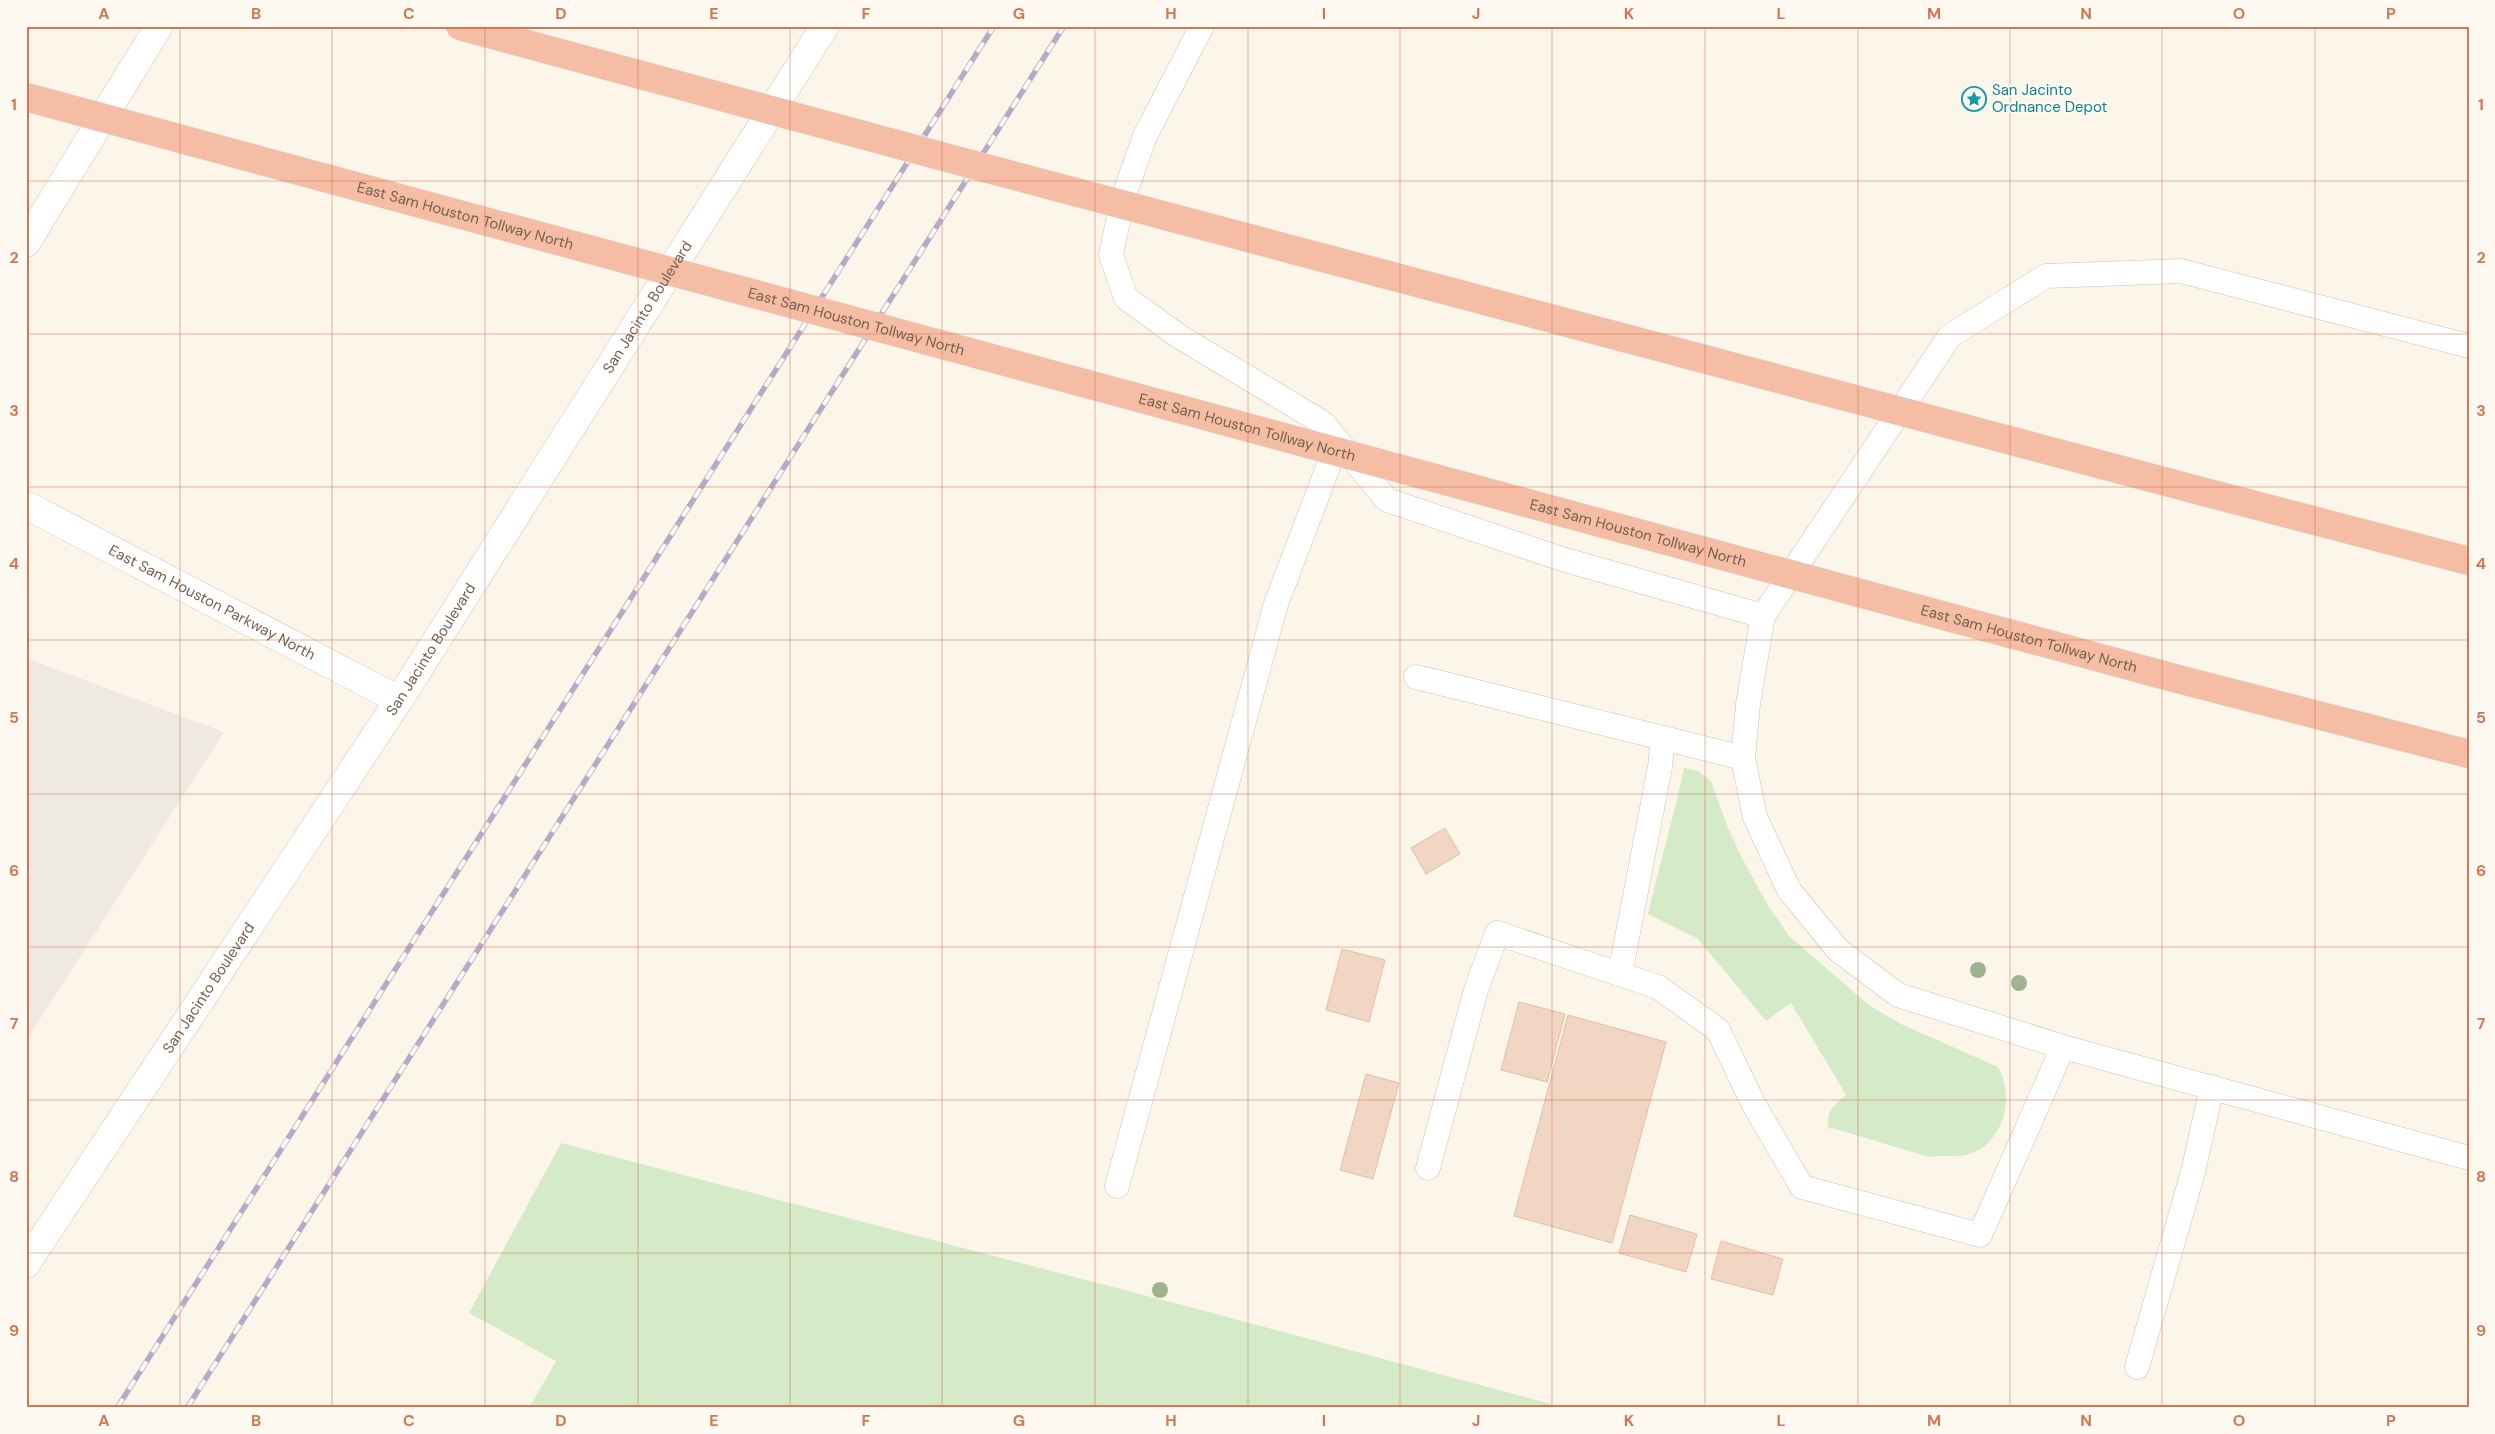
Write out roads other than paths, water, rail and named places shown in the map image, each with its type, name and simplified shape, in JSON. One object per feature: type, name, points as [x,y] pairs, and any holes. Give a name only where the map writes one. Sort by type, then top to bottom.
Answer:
[{"type":"highway","points":[[460,26],[969,164],[2469,561]]},
{"type":"highway","name":"East Sam Houston Tollway North","points":[[26,97],[2174,678],[2469,754]]},
{"type":"main road","points":[[26,243],[159,26]]},
{"type":"main road","name":"San Jacinto Boulevard","points":[[26,1264],[399,700],[825,26]]},
{"type":"main road","name":"East Sam Houston Parkway North","points":[[26,504],[399,700]]},
{"type":"lane","points":[[1202,26],[1144,136],[1122,202],[1111,255],[1126,298],[1180,337],[1323,423],[1387,500],[1562,560],[1763,616]]},
{"type":"lane","points":[[2469,346],[2181,271],[2046,276],[1950,336],[1763,616],[1748,704],[1743,758],[1755,817],[1789,890],[1838,950],[1898,995],[2063,1047],[2469,1158]]},
{"type":"lane","points":[[1117,1186],[1276,604],[1338,441]]},
{"type":"lane","points":[[1416,677],[1743,758]]},
{"type":"lane","points":[[1620,974],[1660,767],[1663,738]]},
{"type":"lane","points":[[1428,1168],[1476,990],[1497,933],[1658,987],[1718,1030],[1754,1105],[1802,1187],[1980,1235],[2063,1047]]},
{"type":"lane","points":[[2137,1367],[2193,1172],[2212,1087]]},
{"type":"railway","points":[[117,1408],[994,26]]},
{"type":"railway","points":[[187,1408],[1064,26]]},
{"type":"place","name":"San Jacinto Ordnance Depot","points":[[1974,99]]}]
